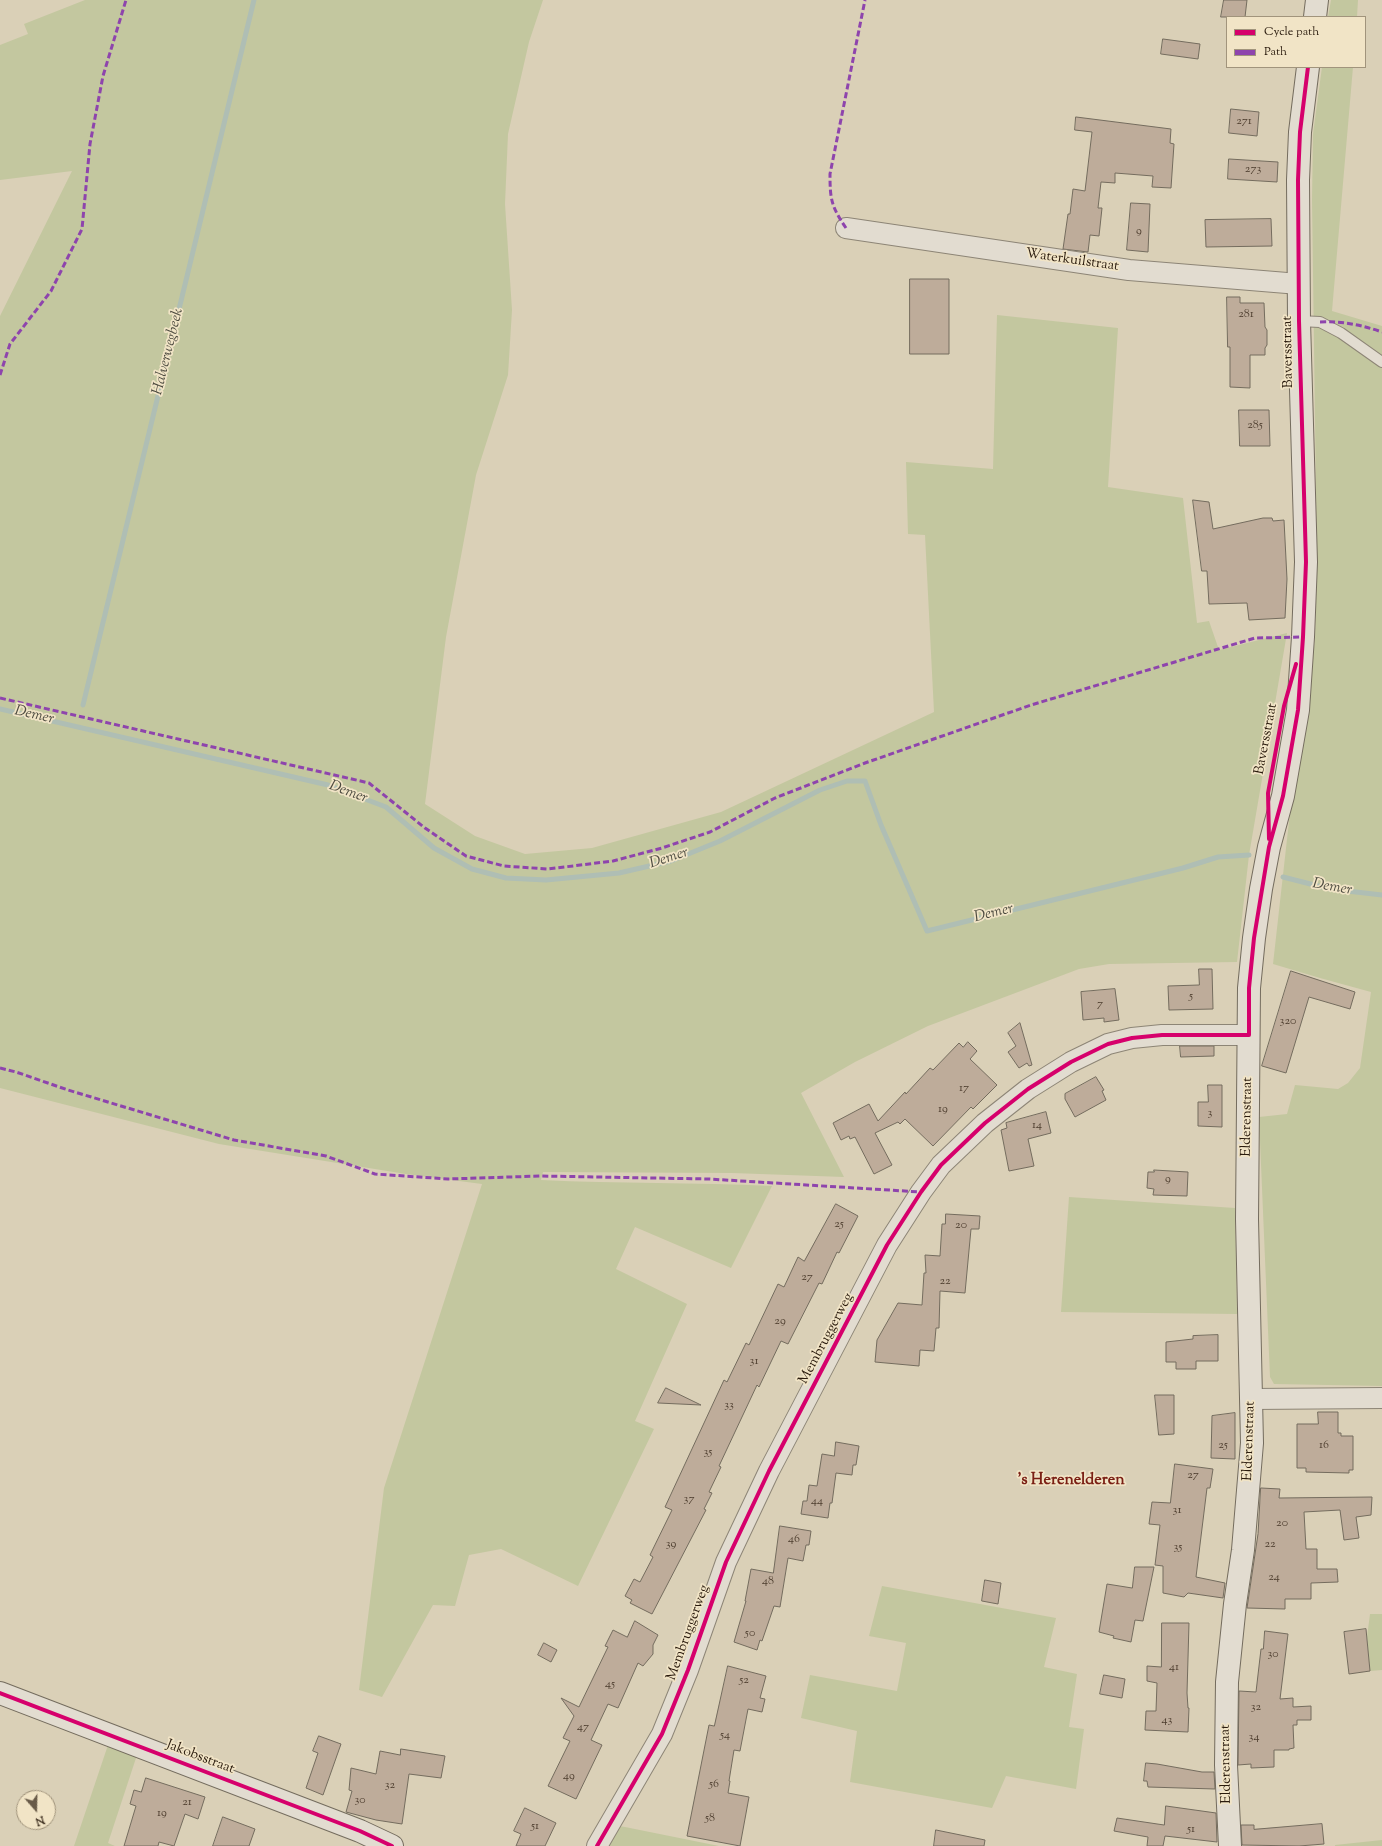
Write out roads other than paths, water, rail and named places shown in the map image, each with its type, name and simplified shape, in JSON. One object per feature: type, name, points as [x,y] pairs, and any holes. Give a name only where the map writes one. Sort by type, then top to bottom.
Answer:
[{"type":"main road","points":[[1315,16],[1317,0]]},
{"type":"main road","name":"Baversstraat","points":[[1249,1035],[1249,988],[1254,938],[1269,847],[1283,796],[1298,710],[1303,637],[1306,562],[1299,321],[1300,132],[1308,68]]},
{"type":"main road","name":"Elderenstraat","points":[[1230,1846],[1226,1766],[1227,1682],[1246,1518],[1252,1443],[1247,1219],[1249,1035]]},
{"type":"main road","name":"Jakobsstraat","points":[[0,1693],[353,1828],[392,1846]]},
{"type":"street","name":"Waterkuilstraat","points":[[846,228],[1129,270],[1299,284]]},
{"type":"street","name":"Membruggerweg","points":[[597,1846],[662,1734],[688,1670],[726,1562],[769,1471],[887,1245],[921,1192],[941,1166],[985,1123],[1028,1089],[1071,1062],[1108,1044],[1132,1038],[1162,1035],[1249,1035]]},
{"type":"street","points":[[1252,1399],[1382,1398]]},
{"type":"lane","points":[[1299,321],[1320,322],[1341,333],[1382,362]]},
{"type":"waterway","name":"Halverwegbeek","points":[[83,705],[254,0]]},
{"type":"waterway","name":"Demer","points":[[0,709],[328,785],[386,807],[434,848],[472,869],[506,878],[546,880],[619,873],[671,861],[720,841],[820,790],[847,781],[865,781],[881,825],[927,931],[1183,868],[1218,857],[1249,855]]},
{"type":"waterway","name":"Demer","points":[[1283,877],[1330,889],[1382,895]]},
{"type":"district","name":"'s Herenelderen","points":[[1071,1481]]}]
